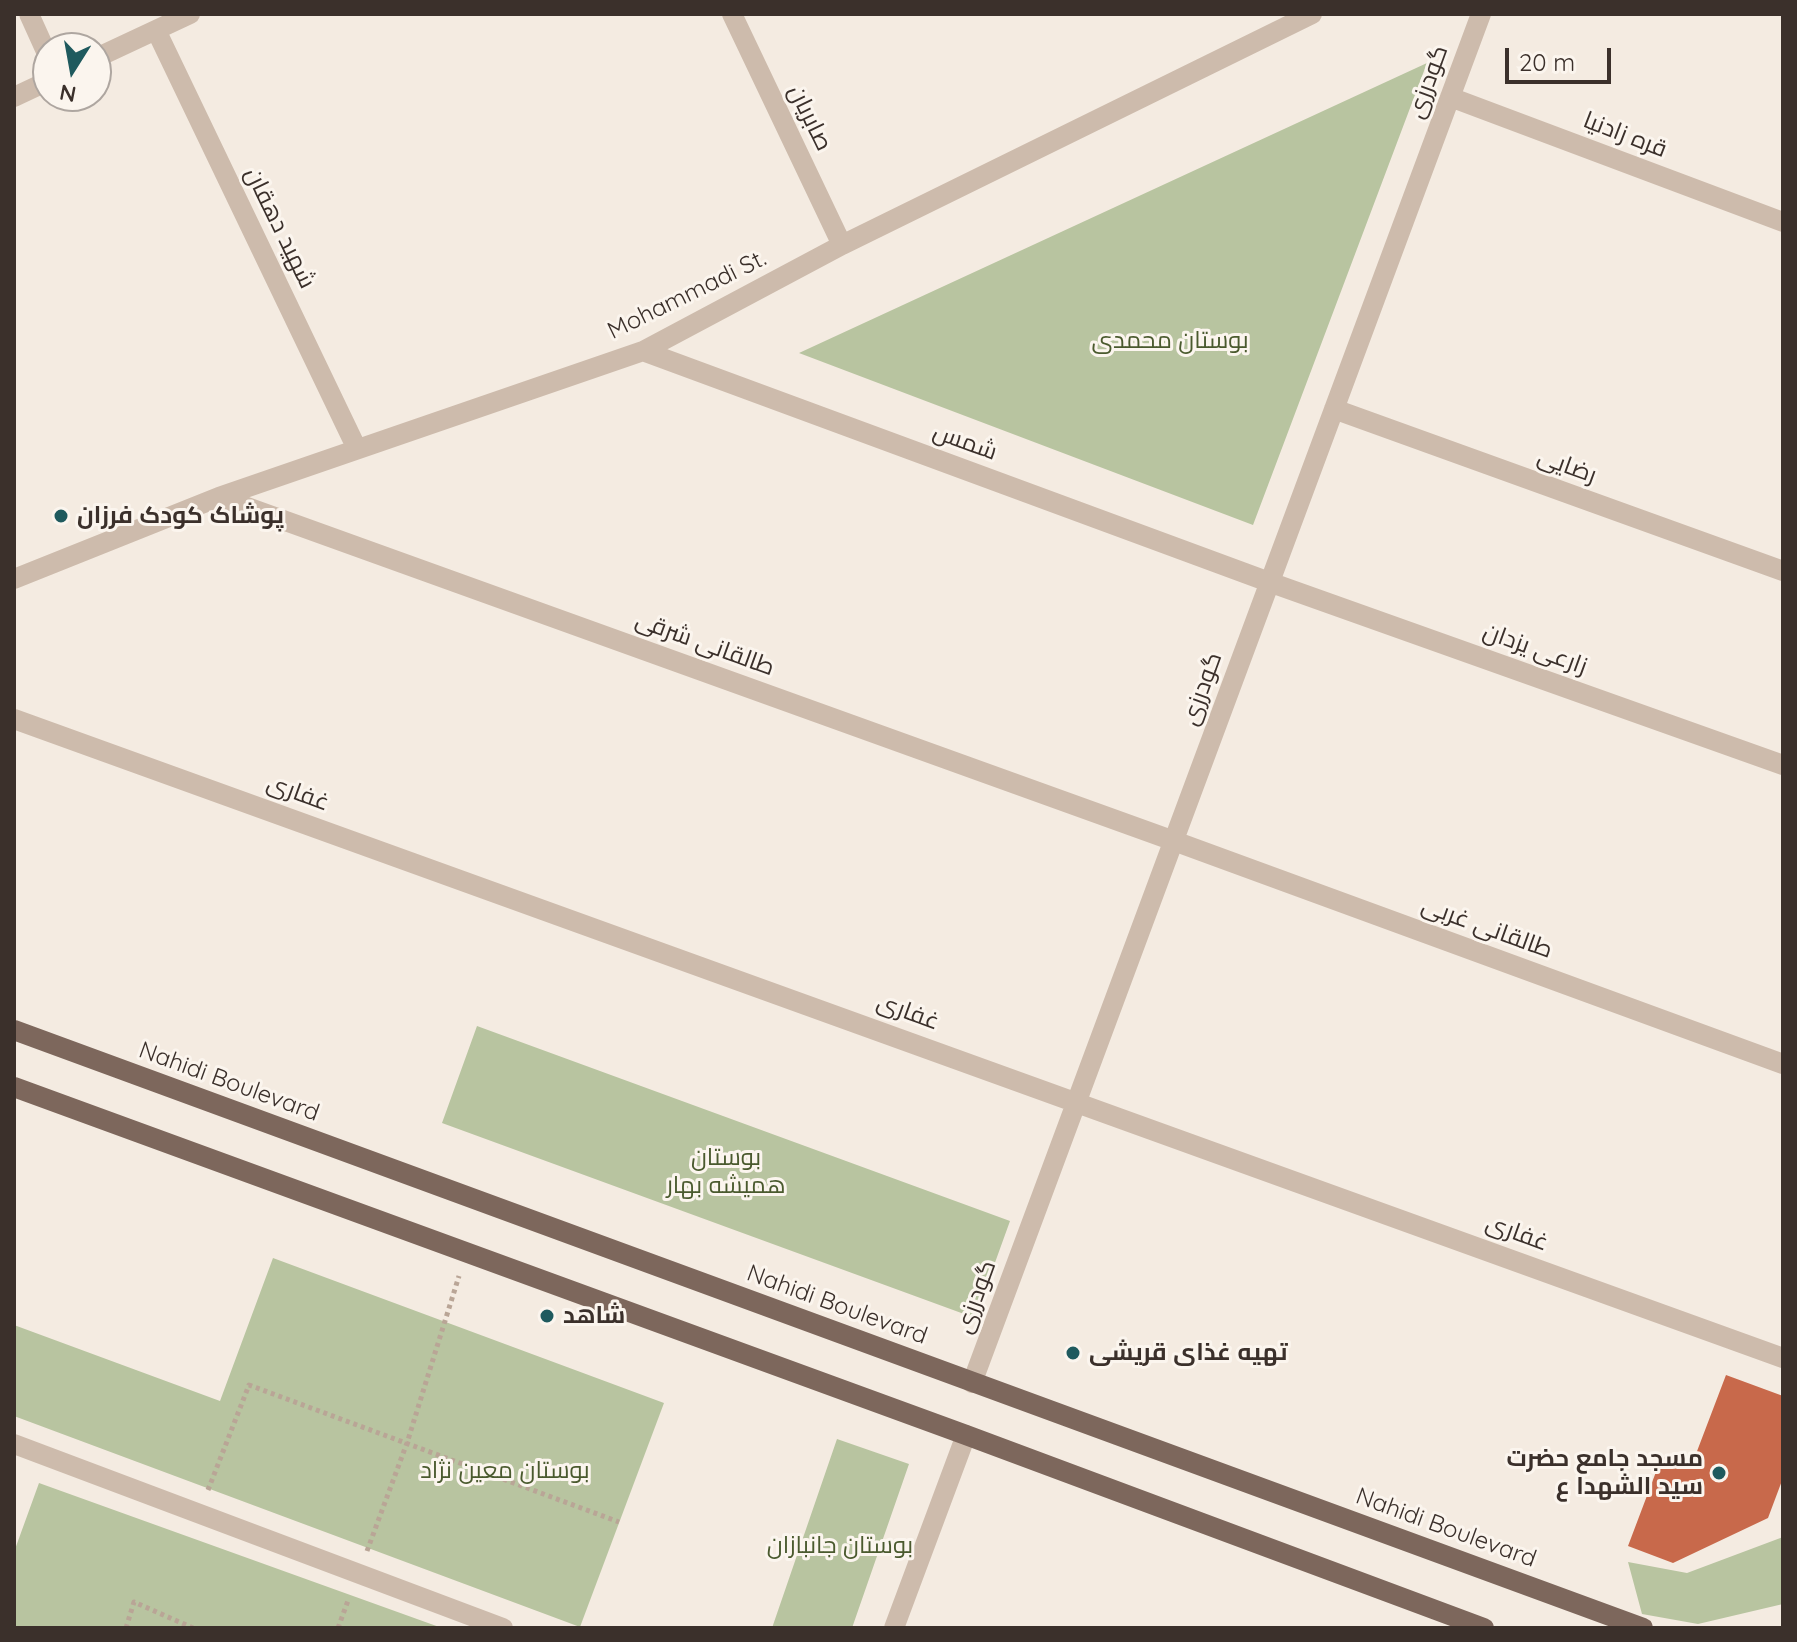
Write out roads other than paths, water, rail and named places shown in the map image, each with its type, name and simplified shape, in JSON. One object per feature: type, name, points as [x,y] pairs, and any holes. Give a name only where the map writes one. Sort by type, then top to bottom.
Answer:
[{"type":"main road","name":"Nahidi Boulevard","points":[[14,1030],[1643,1628]]},
{"type":"main road","points":[[14,1087],[1484,1628]]},
{"type":"street","points":[[112,51],[190,14]]},
{"type":"street","name":"صابریان","points":[[732,14],[842,245]]},
{"type":"street","name":"Mohammadi St.","points":[[14,579],[219,497],[643,351],[842,245],[1312,14]]},
{"type":"street","name":"گودرزی","points":[[972,1383],[1481,14]]},
{"type":"street","name":"شهید دهقان","points":[[156,30],[357,449]]},
{"type":"street","name":"قره زادنیا","points":[[1450,97],[1783,222]]},
{"type":"street","name":"شمس","points":[[643,351],[1269,582]]},
{"type":"street","name":"رضایی","points":[[1334,409],[1783,571]]},
{"type":"street","name":"طالقانی شرقی","points":[[219,497],[1174,841]]},
{"type":"street","name":"زارعی یزدان","points":[[1269,582],[1783,765]]},
{"type":"street","name":"غفاری","points":[[14,719],[1783,1358]]},
{"type":"street","name":"طالقانی غربی","points":[[1174,841],[1783,1064]]},
{"type":"street","points":[[894,1628],[966,1435]]},
{"type":"street","points":[[14,1444],[503,1628]]},
{"type":"place","name":"پوشاک کودک فرزان","points":[[61,516]]},
{"type":"place","name":"شاهد","points":[[547,1316]]},
{"type":"place","name":"تهیه غذای قریشی","points":[[1073,1353]]},
{"type":"place","name":"مسجد جامع حضرت سید الشهدا ع","points":[[1719,1473]]},
{"type":"park label","name":"بوستان محمدی","points":[[1170,341]]},
{"type":"park label","name":"بوستان همیشه بهار","points":[[726,1172]]},
{"type":"park label","name":"بوستان معین نژاد","points":[[505,1471]]},
{"type":"park label","name":"بوستان جانبازان","points":[[840,1546]]}]
